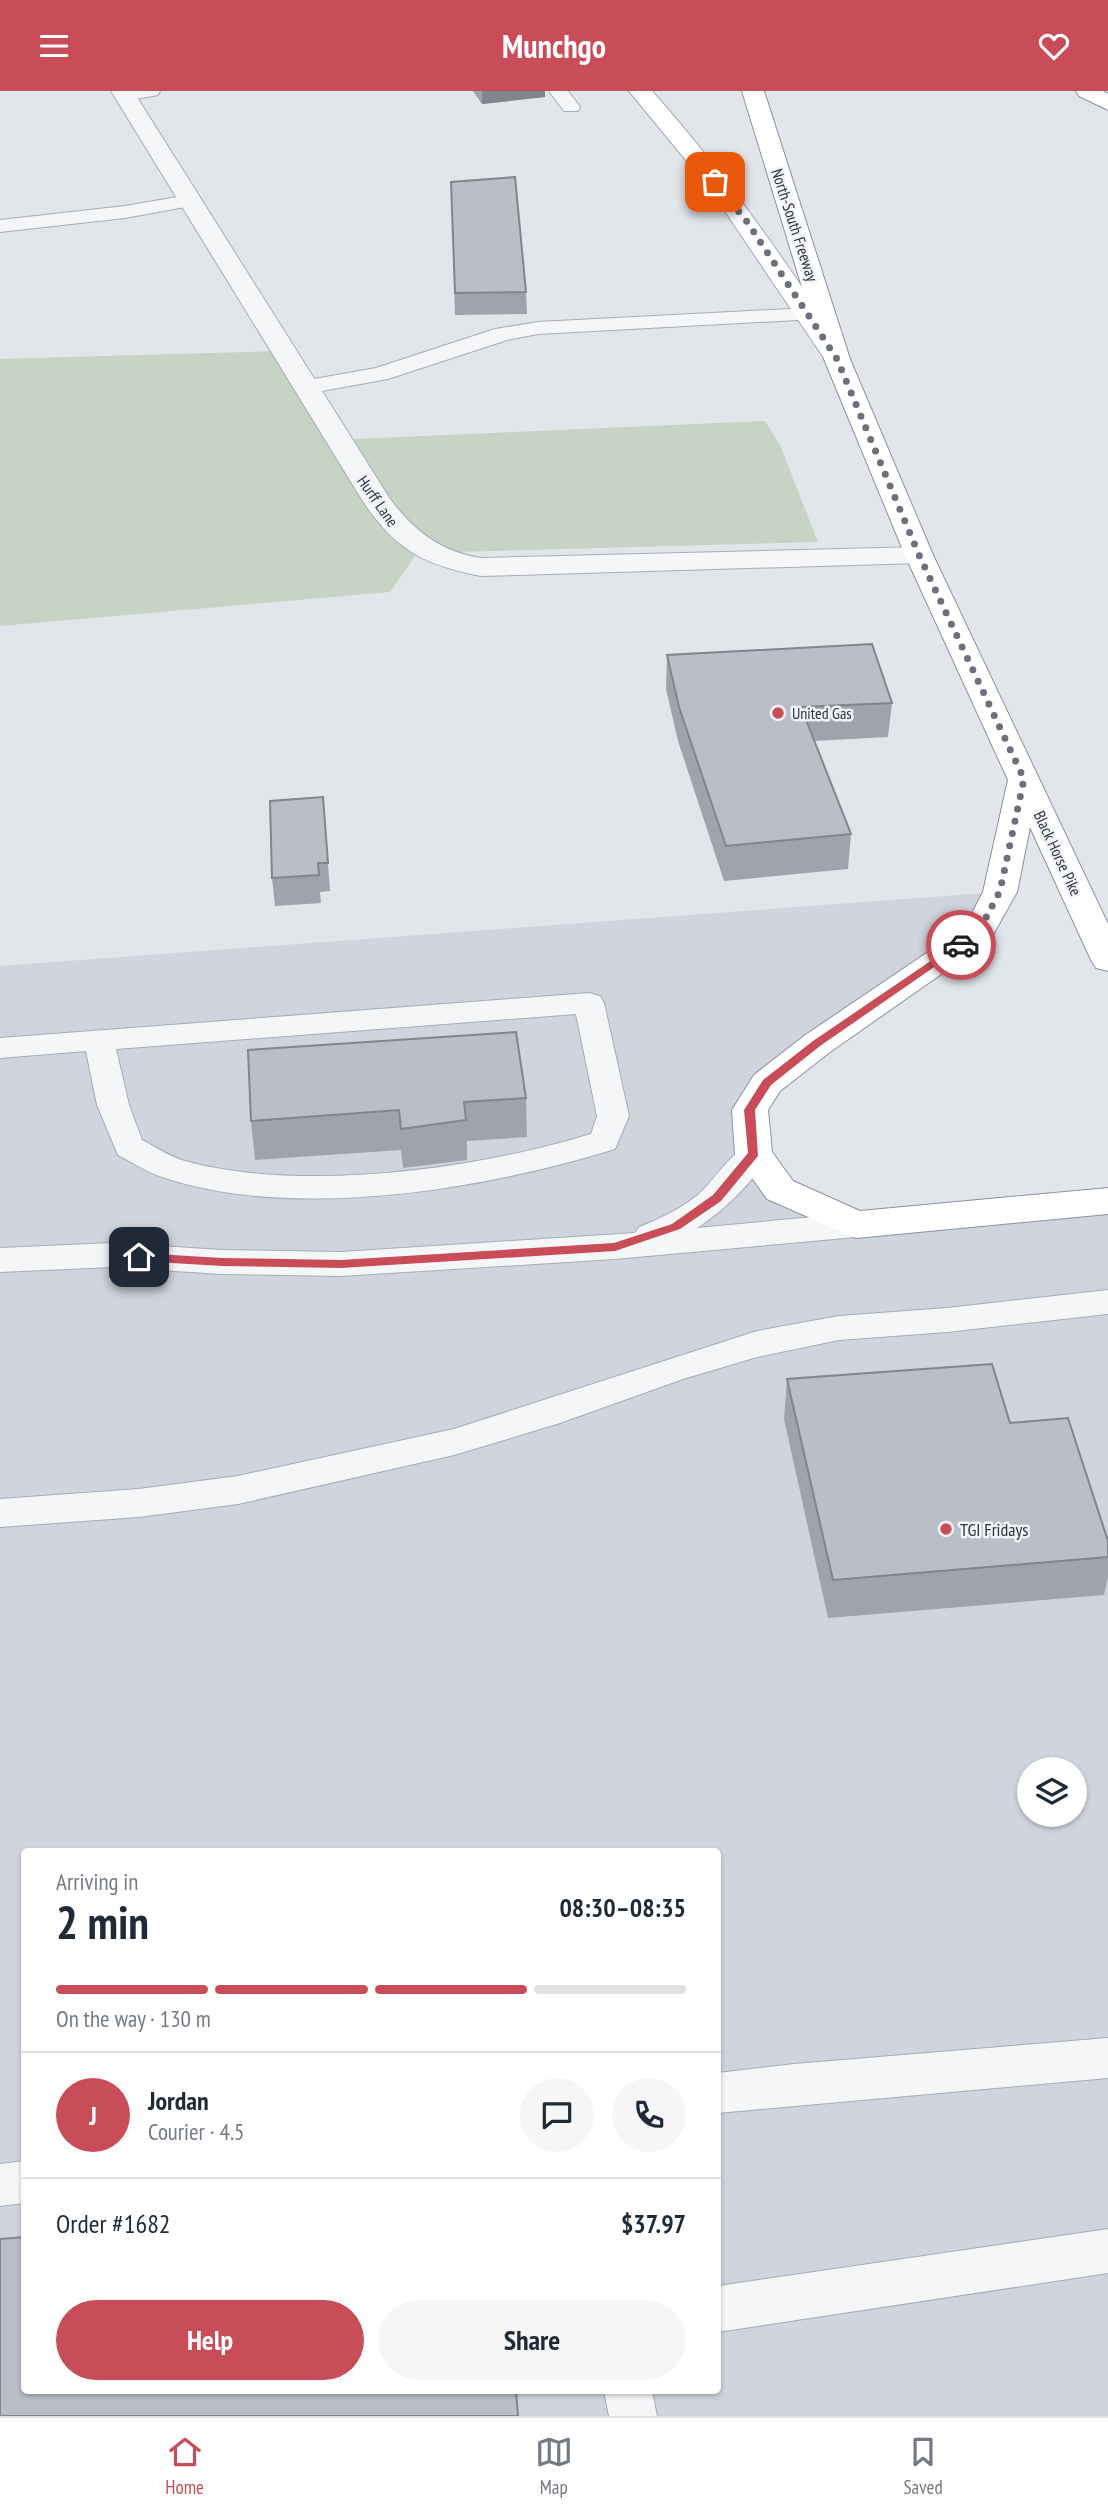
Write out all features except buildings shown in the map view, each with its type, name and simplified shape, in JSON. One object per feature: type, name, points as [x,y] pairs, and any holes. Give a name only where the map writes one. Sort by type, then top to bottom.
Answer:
[{"type":"main road","name":"Black Horse Pike","points":[[640,91],[667,120],[748,223],[837,359],[919,555],[1108,960]]},
{"type":"main road","name":"North-South Freeway","points":[[753,91],[837,359]]},
{"type":"main road","points":[[1087,91],[1108,103]]},
{"type":"main road","points":[[1024,779],[1000,891],[978,933],[817,1044],[767,1083],[750,1110],[754,1154],[780,1190],[856,1225],[1108,1201]]},
{"type":"street","name":"Hurff Lane","points":[[123,93],[378,503],[402,535],[419,548],[447,562],[481,567],[919,555]]},
{"type":"lane","points":[[123,93],[151,91]]},
{"type":"lane","points":[[558,91],[571,107]]},
{"type":"lane","points":[[0,226],[112,214],[189,201]]},
{"type":"lane","points":[[305,387],[380,374],[502,334],[538,328],[808,314]]},
{"type":"lane","points":[[0,1048],[589,1003],[613,1116],[604,1141],[569,1154],[502,1168],[379,1184],[255,1183],[180,1172],[129,1147],[113,1105],[99,1041]]},
{"type":"lane","points":[[615,1247],[676,1227],[717,1198],[754,1154]]},
{"type":"lane","points":[[0,1260],[112,1255],[222,1262],[341,1264],[615,1247],[856,1225]]},
{"type":"lane","points":[[0,1513],[139,1503],[265,1484],[454,1442],[545,1415],[757,1344],[839,1328],[947,1320],[1108,1302]]},
{"type":"lane","points":[[721,2093],[794,2084],[1108,2058]]},
{"type":"lane","points":[[0,2185],[21,2182]]},
{"type":"lane","points":[[721,2309],[1108,2251]]},
{"type":"lane","points":[[629,2394],[633,2416]]},
{"type":"shaded area","points":[[1000,892],[978,933],[767,1083],[754,1154],[856,1225],[1108,1201],[1108,2416],[0,2416],[0,966]]},
{"type":"green space","points":[[279,351],[332,440],[765,421],[780,445],[818,542],[417,553],[390,592],[0,626],[0,359]]},
{"type":"way so far","points":[[715,182],[748,223],[837,359],[919,555],[1024,779],[1000,891],[978,933],[961,945]]},
{"type":"place","name":"United Gas","points":[[778,713]]},
{"type":"place","name":"TGI Fridays","points":[[946,1529]]},
{"type":"route","points":[[139,1257],[222,1262],[341,1264],[615,1247],[676,1227],[717,1198],[754,1154],[750,1110],[767,1083],[817,1044],[961,945]]}]
